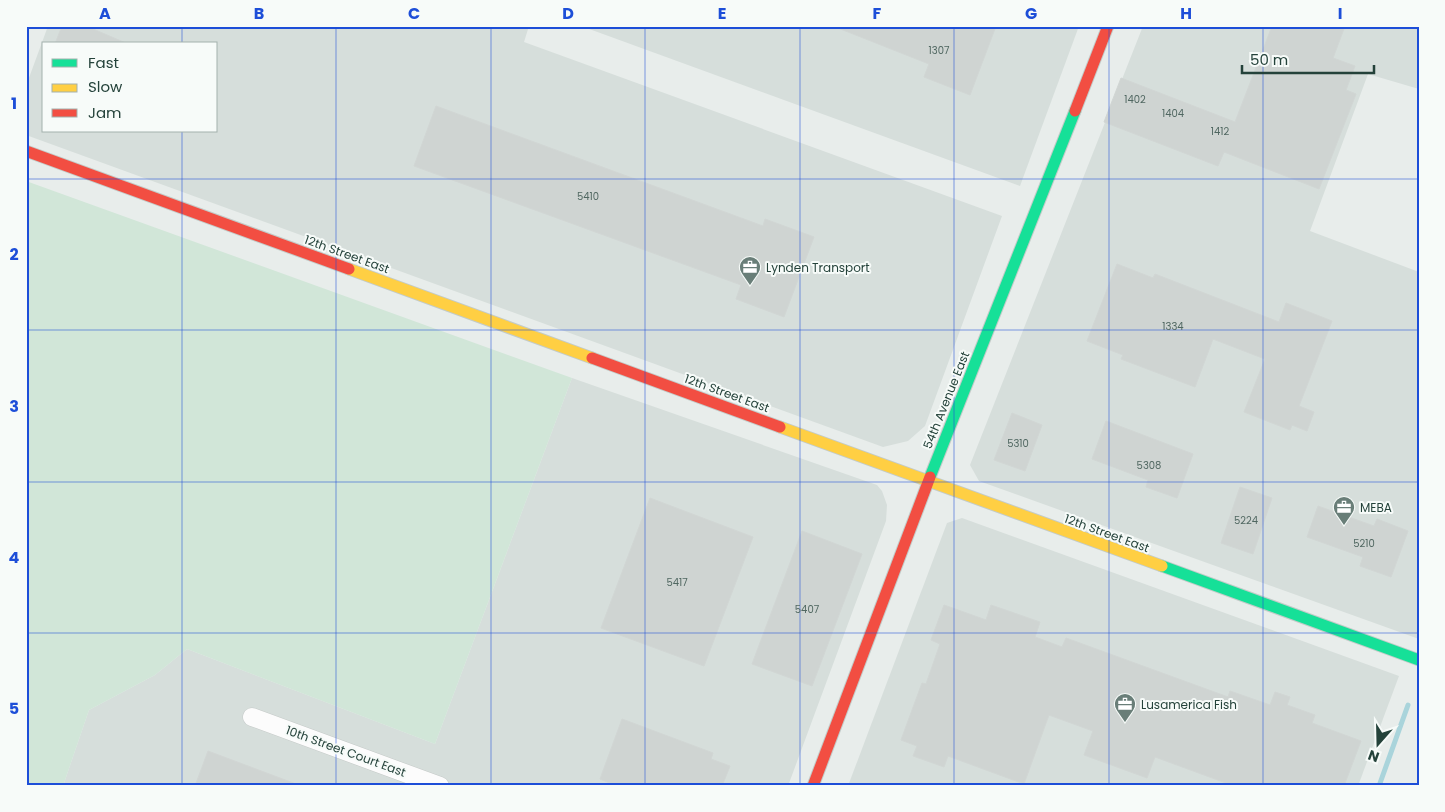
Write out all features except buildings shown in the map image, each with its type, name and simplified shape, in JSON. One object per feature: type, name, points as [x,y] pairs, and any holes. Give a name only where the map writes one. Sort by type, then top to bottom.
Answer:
[{"type":"street","name":"54th Avenue East","points":[[813,786],[928,482],[1108,26]]},
{"type":"street","name":"12th Street East","points":[[26,151],[1419,660]]},
{"type":"street","name":"10th Street Court East","points":[[252,716],[440,786]]},
{"type":"shaded area","points":[[48,26],[529,26],[524,42],[1002,216],[925,426],[908,441],[883,447],[26,135],[26,86],[42,42],[42,132],[218,132],[218,42],[42,42]]},
{"type":"shaded area","points":[[581,26],[1079,26],[1020,186]]},
{"type":"shaded area","points":[[1143,26],[1419,26],[1419,89],[1368,74],[1310,231],[1419,272],[1419,639],[979,481],[970,465]]},
{"type":"shaded area","points":[[572,378],[877,485],[882,491],[887,505],[886,521],[788,786],[63,786],[89,710],[155,675],[187,649],[435,744]]},
{"type":"shaded area","points":[[962,518],[1399,676],[1358,786],[848,786],[947,523]]},
{"type":"green space","points":[[26,181],[572,378],[435,744],[187,649],[155,675],[89,710],[63,786],[26,786]]},
{"type":"waterway","points":[[1379,786],[1408,705]]},
{"type":"traffic: fast","points":[[930,477],[1075,111]]},
{"type":"traffic: fast","points":[[1162,566],[1419,660]]},
{"type":"traffic: slow","points":[[349,269],[592,358]]},
{"type":"traffic: slow","points":[[780,427],[1162,566]]},
{"type":"traffic: jam","points":[[1075,111],[1108,26]]},
{"type":"traffic: jam","points":[[26,151],[349,269]]},
{"type":"traffic: jam","points":[[592,358],[780,427]]},
{"type":"traffic: jam","points":[[813,786],[930,477]]},
{"type":"place","name":"Lynden Transport","points":[[750,286]]},
{"type":"place","name":"MEBA","points":[[1344,526]]},
{"type":"place","name":"Lusamerica Fish","points":[[1125,723]]}]
